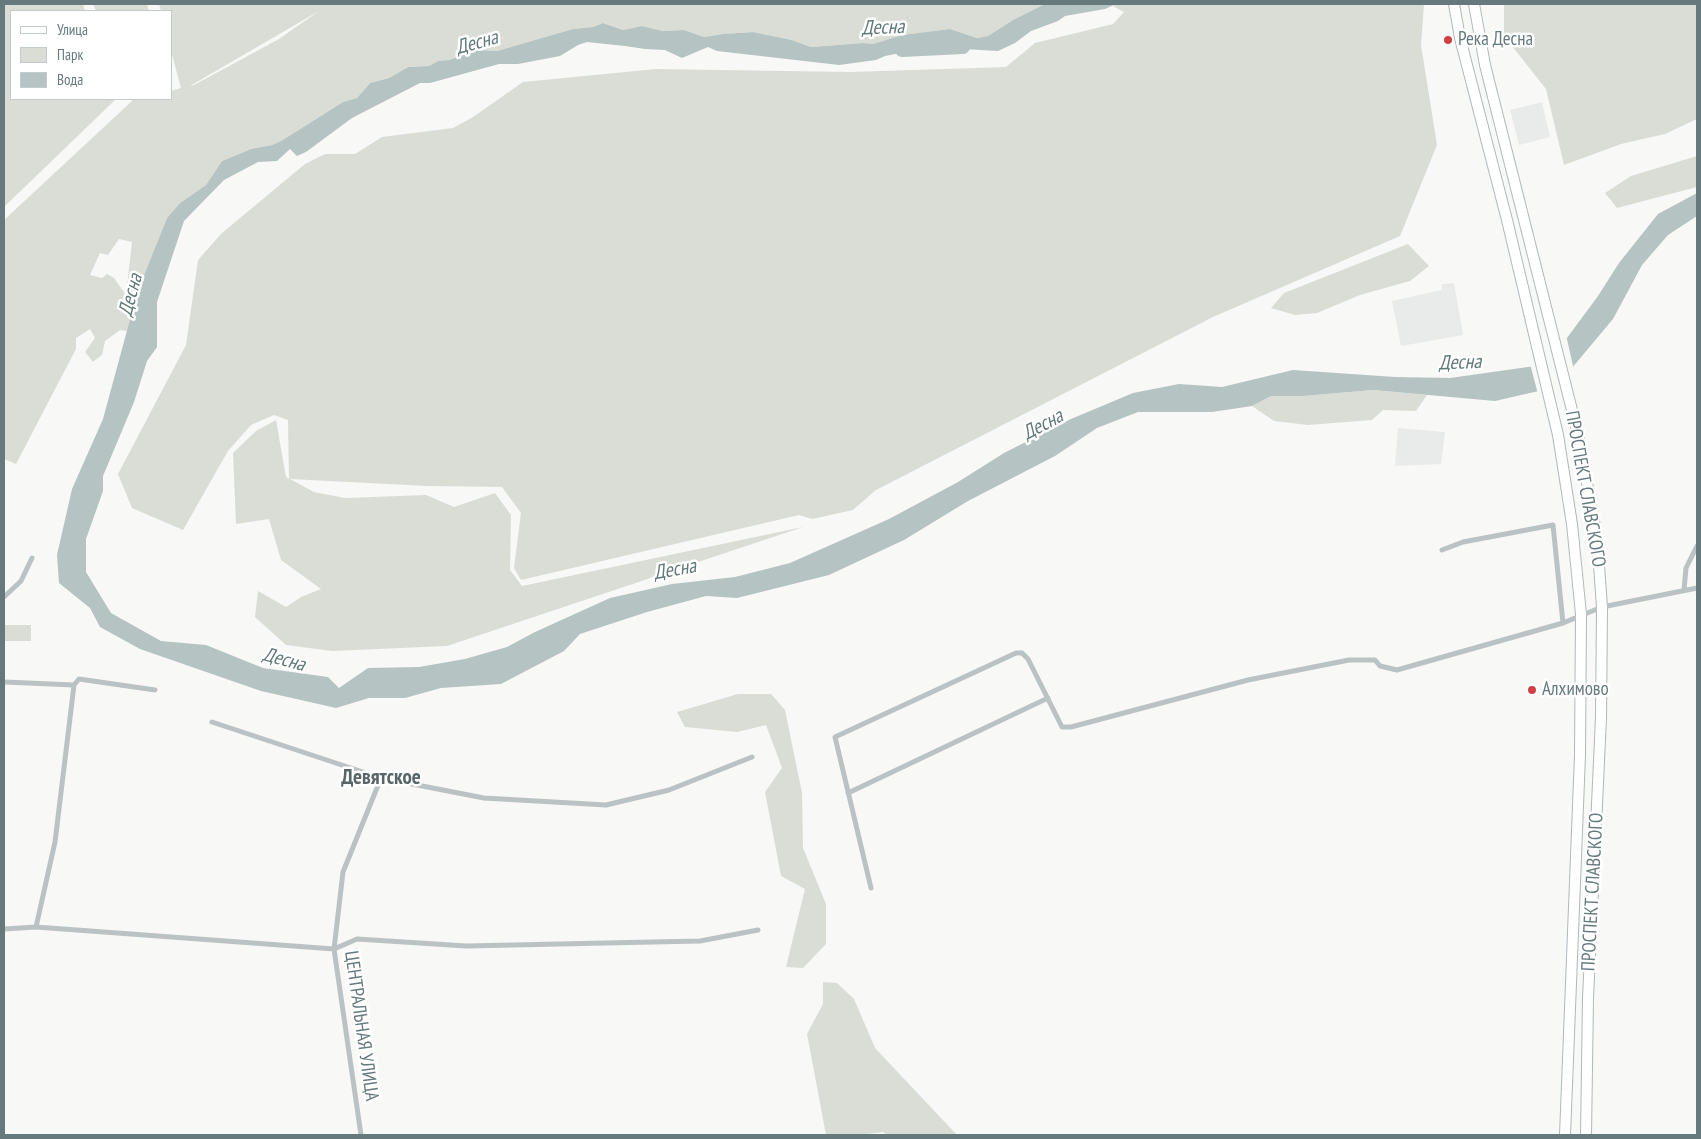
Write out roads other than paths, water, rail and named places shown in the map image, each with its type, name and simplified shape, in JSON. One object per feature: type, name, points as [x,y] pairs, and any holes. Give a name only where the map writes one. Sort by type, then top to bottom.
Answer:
[{"type":"main road","name":"ПРОСПЕКТ СЛАВСКОГО","points":[[1454,4],[1460,38],[1507,220],[1558,435],[1572,524],[1581,614],[1580,755],[1564,1135]]},
{"type":"main road","name":"ПРОСПЕКТ СЛАВСКОГО","points":[[1474,4],[1485,65],[1578,434],[1597,537],[1602,607],[1601,718],[1588,998],[1586,1135]]},
{"type":"street","points":[[1442,550],[1463,542],[1553,525],[1563,623]]},
{"type":"street","points":[[1684,590],[1686,568],[1697,546]]},
{"type":"street","points":[[4,597],[21,581],[32,558]]},
{"type":"street","points":[[871,888],[835,737],[1016,653],[1022,653],[1028,659],[1062,727],[1071,727],[1248,680],[1349,660],[1375,660],[1380,666],[1398,670],[1563,623],[1602,607],[1697,588]]},
{"type":"street","points":[[36,928],[55,842],[74,685],[78,679],[155,690]]},
{"type":"street","points":[[4,682],[74,685]]},
{"type":"street","points":[[848,793],[1048,698]]},
{"type":"street","points":[[212,722],[380,778],[484,798],[606,805],[669,790],[752,757]]},
{"type":"street","name":"ЦЕНТРАЛЬНАЯ УЛИЦА","points":[[360,1135],[334,949],[343,872],[380,778]]},
{"type":"street","points":[[4,928],[36,928],[334,949],[356,939],[466,946],[700,941],[758,930]]},
{"type":"water","points":[[1045,4],[1116,4],[1105,9],[1065,16],[1058,21],[1031,31],[1015,43],[998,51],[936,46],[885,56],[876,60],[839,65],[717,51],[708,47],[682,58],[665,50],[587,42],[560,56],[518,64],[499,64],[430,83],[420,83],[352,118],[306,152],[297,156],[290,149],[277,161],[258,162],[224,180],[184,221],[157,302],[157,347],[147,361],[134,402],[103,476],[103,491],[86,539],[86,572],[111,613],[161,641],[206,645],[263,668],[328,677],[339,688],[368,668],[419,667],[465,659],[507,647],[535,632],[610,598],[672,584],[735,577],[790,563],[889,519],[958,482],[1004,453],[1071,419],[1133,393],[1179,384],[1222,387],[1293,370],[1395,377],[1450,378],[1535,366],[1564,342],[1598,296],[1619,263],[1658,214],[1697,193],[1697,216],[1668,235],[1642,265],[1613,319],[1556,387],[1495,401],[1373,390],[1303,396],[1271,396],[1252,406],[1212,412],[1138,412],[1097,428],[1055,456],[968,501],[904,540],[829,575],[737,598],[706,596],[647,612],[580,634],[564,651],[501,684],[441,688],[405,698],[369,698],[336,708],[261,691],[140,649],[100,627],[90,608],[59,583],[57,555],[72,489],[103,419],[138,290],[167,218],[180,203],[206,185],[222,161],[251,149],[272,145],[281,141],[343,102],[357,98],[370,83],[389,78],[408,67],[429,66],[438,61],[449,60],[477,50],[497,51],[573,29],[593,27],[603,23],[623,30],[642,26],[663,31],[684,30],[704,37],[753,32],[792,40],[811,47],[873,44],[902,35],[950,29],[977,38],[988,36],[1013,20]]},
{"type":"waterway","name":"Десна","points":[[902,50],[963,47]]},
{"type":"place","name":"Река Десна","points":[[1448,40]]},
{"type":"place","name":"Алхимово","points":[[1532,690]]},
{"type":"district","name":"Девятское","points":[[381,778]]}]
